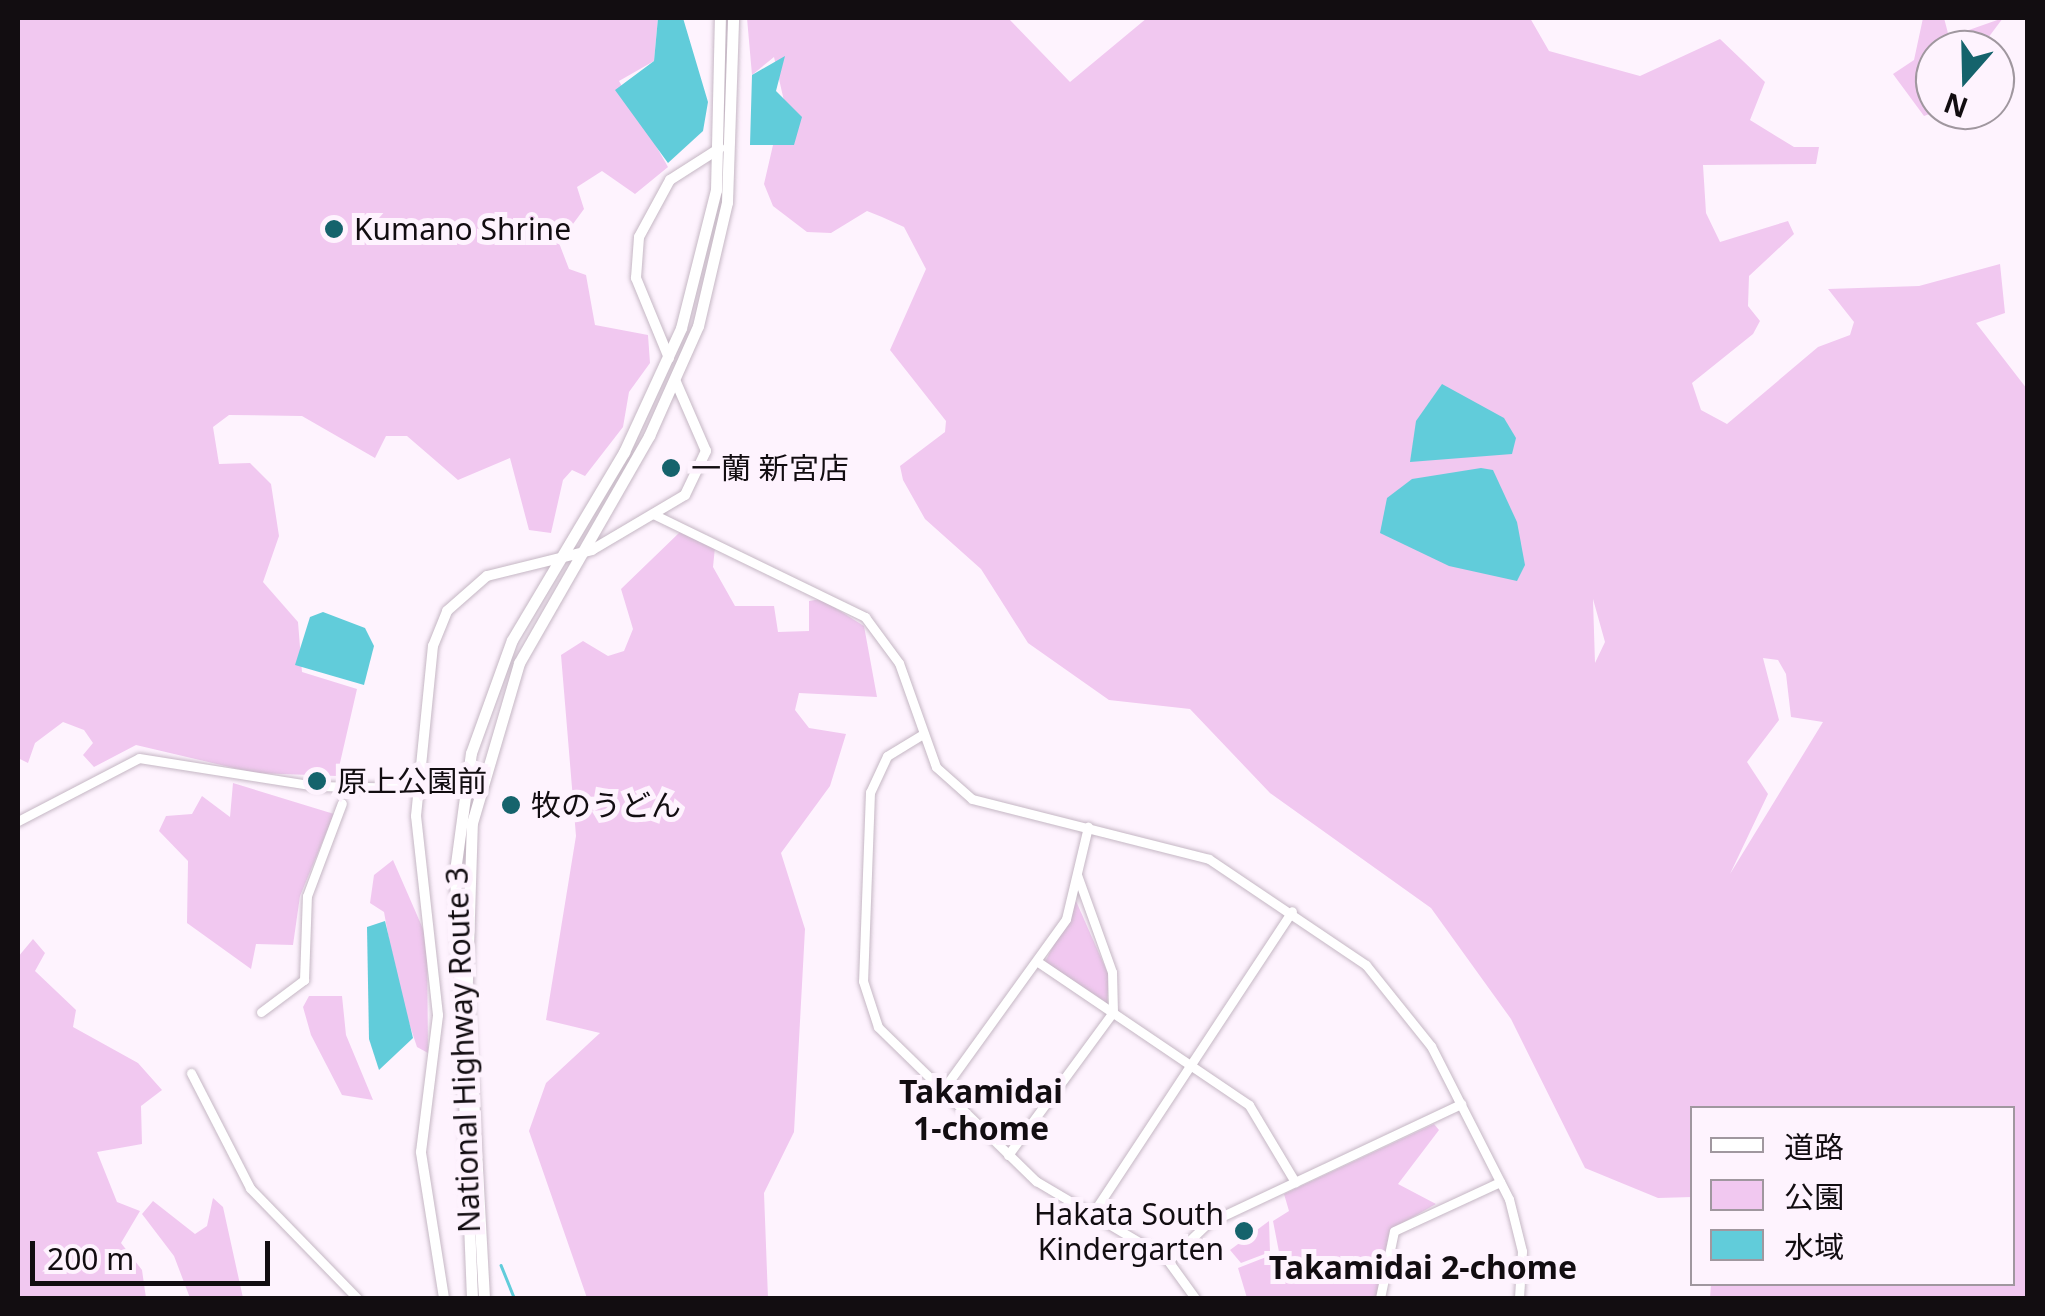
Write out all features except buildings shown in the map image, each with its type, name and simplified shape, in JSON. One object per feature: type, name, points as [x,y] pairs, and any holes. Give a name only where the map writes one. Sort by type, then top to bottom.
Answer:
[{"type":"highway","name":"National Highway Route 3","points":[[472,1298],[455,997],[458,829],[490,695],[558,559],[668,358],[702,265],[720,148],[720,18]]},
{"type":"highway","name":"National Highway Route 3","points":[[484,1298],[467,978],[472,823],[519,662],[676,382],[728,202],[733,18]]},
{"type":"main road","points":[[668,358],[636,278],[639,237],[670,180],[720,148]]},
{"type":"main road","points":[[444,1298],[421,1152],[438,1015],[417,788],[433,646],[447,611],[508,564],[558,559],[580,552],[685,495],[706,451],[676,382]]},
{"type":"street","points":[[653,514],[865,617],[899,663],[936,767],[972,799],[1209,859],[1292,911],[1390,990],[1460,1104],[1500,1182],[1522,1251],[1520,1298]]},
{"type":"street","points":[[923,734],[887,756],[870,792],[863,981],[878,1027],[1008,1155],[1091,1216],[1169,1260],[1195,1298]]},
{"type":"street","points":[[18,821],[139,758],[285,783],[417,788]]},
{"type":"street","points":[[261,1012],[304,980],[306,896],[342,803]]},
{"type":"street","points":[[942,1092],[1066,919],[1088,828]]},
{"type":"street","points":[[1008,1155],[1113,1012],[1112,972],[1077,876]]},
{"type":"street","points":[[1091,1216],[1292,911]]},
{"type":"street","points":[[1038,962],[1256,1111],[1295,1182]]},
{"type":"street","points":[[191,1073],[250,1188],[356,1298]]},
{"type":"street","points":[[1169,1260],[1208,1223],[1460,1104]]},
{"type":"street","points":[[1380,1298],[1394,1231],[1500,1182]]},
{"type":"green space","points":[[18,18],[658,18],[654,61],[619,81],[668,167],[635,194],[602,171],[577,187],[584,209],[559,243],[569,269],[586,275],[595,325],[648,335],[650,363],[629,392],[623,427],[585,476],[572,470],[563,480],[551,533],[529,530],[510,458],[458,480],[407,436],[386,436],[375,458],[302,416],[229,415],[213,427],[219,464],[250,463],[271,484],[279,536],[263,582],[298,622],[302,672],[357,689],[337,776],[255,773],[136,745],[94,767],[83,755],[93,743],[84,730],[63,722],[35,743],[28,763],[18,758]]},
{"type":"green space","points":[[747,18],[1008,18],[1070,82],[1147,18],[1530,18],[1549,51],[1640,76],[1720,39],[1765,82],[1750,120],[1794,147],[1819,147],[1816,164],[1703,165],[1706,213],[1720,242],[1788,221],[1794,234],[1749,276],[1748,306],[1760,321],[1753,334],[1692,383],[1701,410],[1727,424],[1818,347],[1850,335],[1854,322],[1828,289],[1919,286],[2000,264],[2005,313],[1976,323],[2027,389],[2027,1298],[1710,1298],[1711,1286],[2015,1286],[2015,1106],[1690,1106],[1690,1197],[1658,1198],[1585,1168],[1511,1019],[1431,908],[1270,793],[1190,709],[1109,700],[1028,643],[981,569],[925,519],[903,480],[900,466],[945,432],[946,421],[890,350],[926,269],[904,227],[867,211],[831,233],[807,232],[773,206],[764,184],[773,145],[794,145],[774,57],[752,75]],"holes":[[[1593,599],[1605,642],[1595,663]],[[1763,658],[1778,660],[1786,674],[1791,717],[1823,722],[1730,874],[1768,794],[1747,762],[1779,720]]]},
{"type":"green space","points":[[1923,18],[1944,18],[1947,30],[1920,30]]},
{"type":"green space","points":[[2003,18],[1994,30],[1969,30]]},
{"type":"green space","points":[[1915,55],[1915,104],[1893,74]]},
{"type":"green space","points":[[680,532],[715,547],[713,567],[735,606],[774,606],[778,632],[809,631],[809,601],[821,599],[864,626],[877,697],[799,693],[795,710],[809,728],[846,734],[830,786],[781,853],[805,929],[794,1132],[764,1193],[768,1298],[587,1298],[529,1131],[546,1083],[600,1033],[546,1020],[576,836],[561,655],[583,641],[608,656],[624,651],[633,629],[621,589]]},
{"type":"green space","points":[[233,783],[334,814],[300,896],[293,945],[256,944],[251,969],[187,923],[188,861],[159,831],[166,816],[192,814],[202,796],[230,817]]},
{"type":"green space","points":[[393,860],[427,938],[428,1053],[417,1047],[398,990],[384,912],[370,903],[374,875]]},
{"type":"green space","points":[[1076,901],[1109,976],[1107,1003],[1045,962]]},
{"type":"green space","points":[[33,939],[45,953],[35,971],[76,1010],[73,1027],[138,1063],[162,1090],[141,1106],[142,1144],[97,1152],[117,1202],[140,1211],[121,1243],[142,1270],[146,1298],[18,1298],[18,957]]},
{"type":"green space","points":[[309,996],[342,996],[346,1035],[373,1100],[342,1095],[311,1035],[303,1007]]},
{"type":"green space","points":[[1434,1124],[1439,1130],[1398,1184],[1436,1204],[1390,1230],[1376,1298],[1247,1298],[1238,1268],[1279,1252],[1273,1221],[1289,1211],[1284,1194]]},
{"type":"green space","points":[[213,1198],[223,1207],[243,1298],[190,1298],[174,1256],[142,1214],[153,1201],[195,1234],[207,1226]]},
{"type":"green space","points":[[1269,1221],[1270,1252],[1241,1263],[1230,1250]]},
{"type":"water","points":[[658,18],[683,18],[708,102],[703,131],[668,163],[615,90],[654,61]]},
{"type":"water","points":[[785,56],[776,91],[802,117],[794,145],[750,145],[752,75]]},
{"type":"water","points":[[1442,384],[1504,418],[1516,438],[1512,454],[1410,462],[1416,421]]},
{"type":"water","points":[[1481,468],[1493,470],[1517,522],[1525,565],[1517,581],[1449,566],[1380,533],[1387,498],[1412,479]]},
{"type":"water","points":[[323,612],[365,628],[374,646],[364,685],[295,665],[310,617]]},
{"type":"water","points":[[385,921],[413,1038],[379,1070],[369,1039],[367,927]]},
{"type":"waterway","points":[[501,1265],[514,1298]]},
{"type":"place","name":"Kumano Shrine","points":[[334,229]]},
{"type":"place","name":"一蘭 新宮店","points":[[671,468]]},
{"type":"place","name":"原上公園前","points":[[317,781]]},
{"type":"place","name":"牧のうどん","points":[[511,805]]},
{"type":"place","name":"Hakata South Kindergarten","points":[[1244,1231]]},
{"type":"district","name":"Takamidai 1-chome","points":[[981,1110]]},
{"type":"district","name":"Takamidai 2-chome","points":[[1423,1267]]}]
